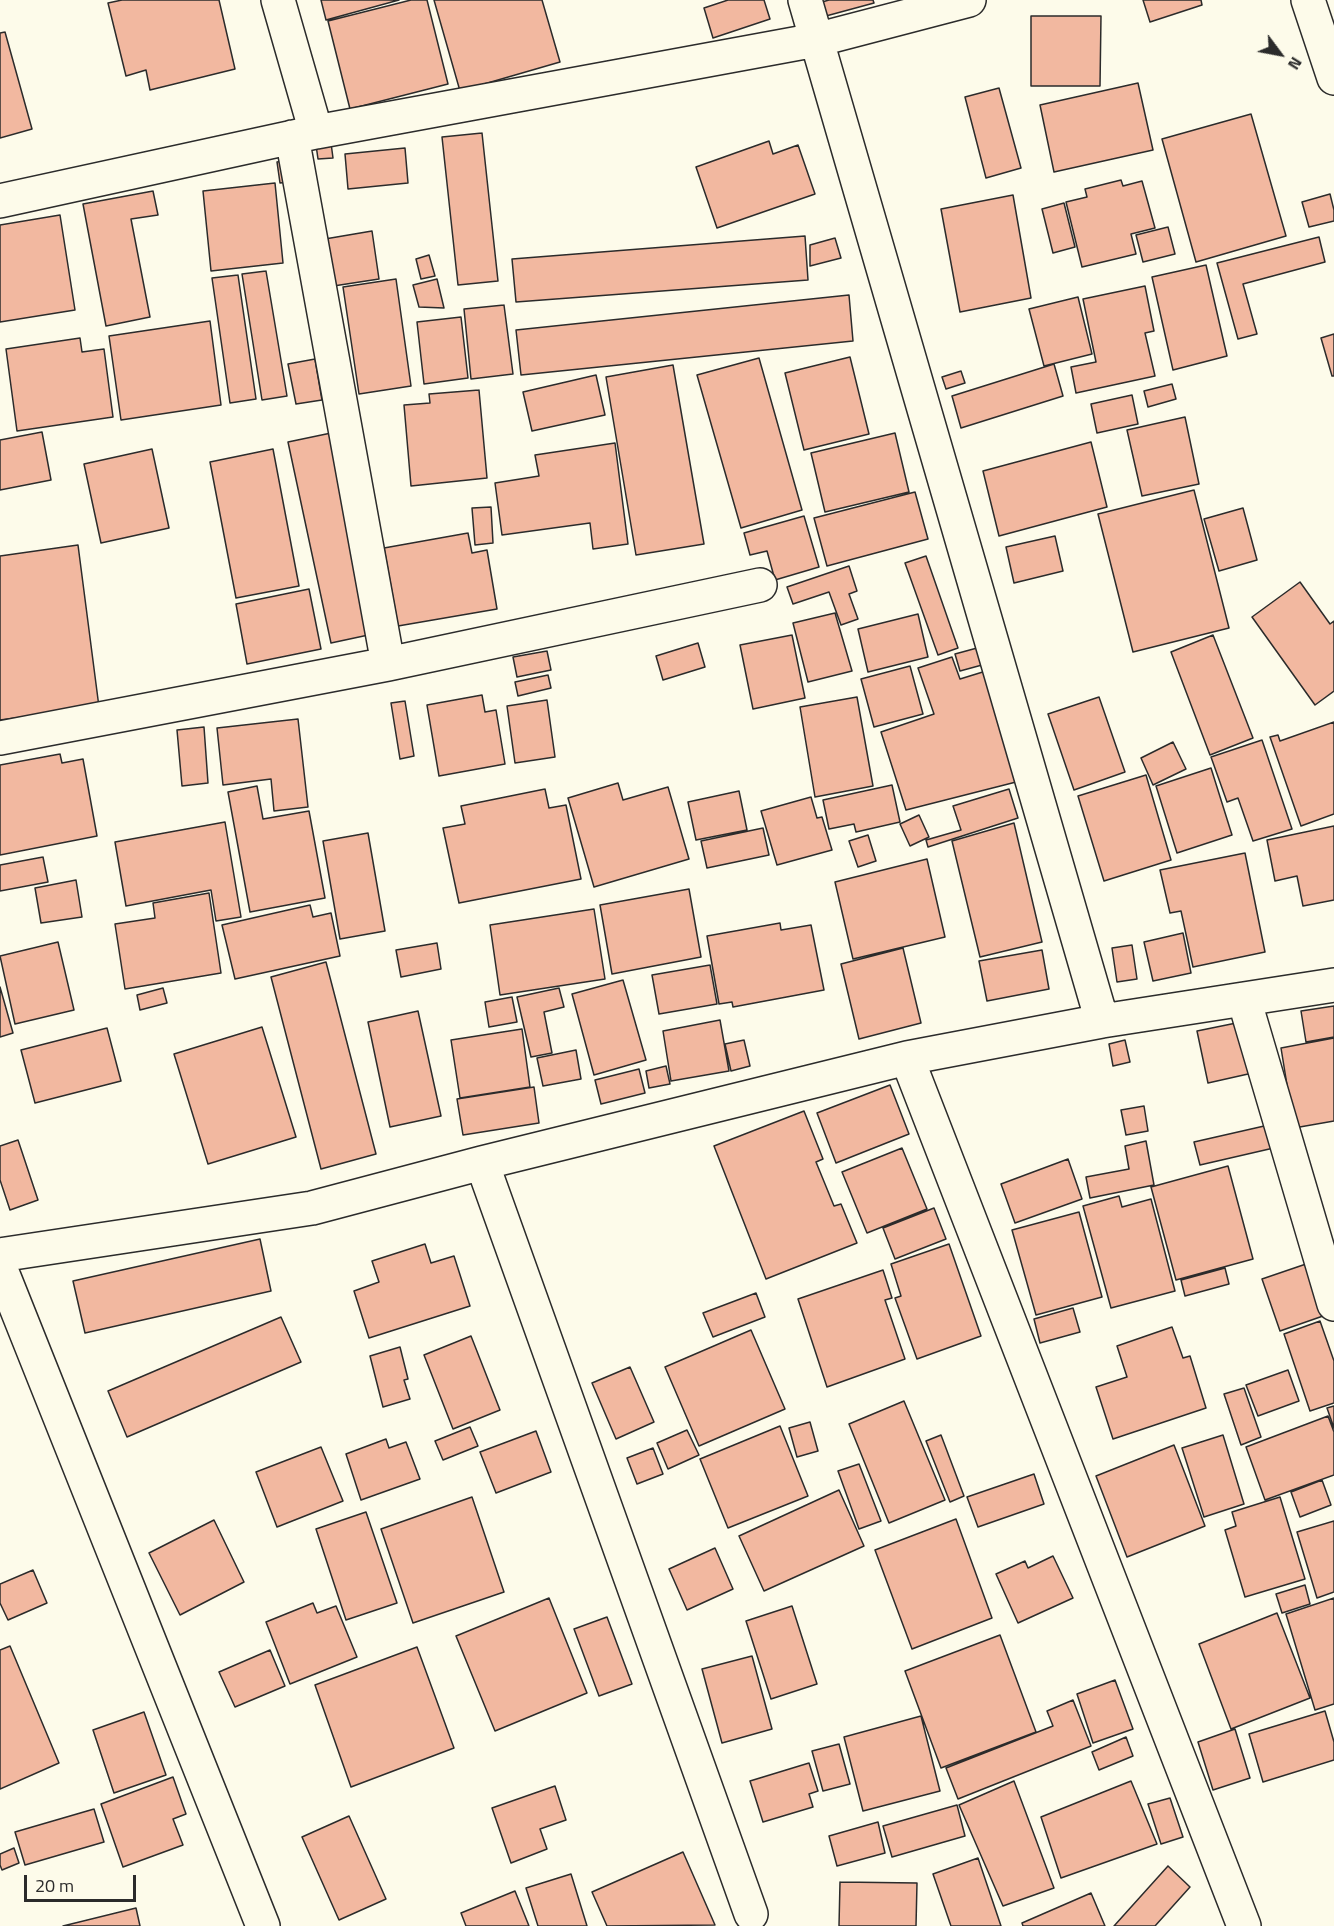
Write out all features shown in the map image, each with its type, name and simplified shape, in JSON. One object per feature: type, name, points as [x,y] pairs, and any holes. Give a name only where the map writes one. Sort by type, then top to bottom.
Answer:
[{"type":"street","points":[[278,0],[304,134],[388,664]]},
{"type":"street","points":[[805,0],[1102,1022]]},
{"type":"street","points":[[0,201],[304,134],[816,40],[969,0]]},
{"type":"street","points":[[1308,0],[1334,78]]},
{"type":"street","points":[[0,738],[388,664],[760,585]]},
{"type":"street","points":[[0,1255],[312,1208],[482,1162],[907,1058],[1102,1022],[1334,985]]},
{"type":"street","points":[[1244,999],[1334,1304]]},
{"type":"street","points":[[907,1058],[1244,1926]]},
{"type":"street","points":[[482,1162],[751,1914]]},
{"type":"street","points":[[0,1267],[262,1926]]},
{"type":"building","points":[[122,0],[219,0],[235,69],[150,90],[146,70],[126,76],[108,3]]},
{"type":"building","points":[[321,0],[399,0],[326,20]]},
{"type":"building","points":[[411,0],[427,0],[448,84],[350,109],[328,21]]},
{"type":"building","points":[[434,0],[542,0],[560,62],[460,91]]},
{"type":"building","points":[[728,0],[764,0],[770,19],[713,38],[704,8]]},
{"type":"building","points":[[873,0],[874,3],[826,16],[822,2]]},
{"type":"building","points":[[1143,0],[1201,0],[1202,5],[1150,22]]},
{"type":"building","points":[[1031,16],[1101,16],[1100,86],[1031,86]]},
{"type":"building","points":[[5,32],[32,129],[0,138],[0,33]]},
{"type":"building","points":[[1138,83],[1153,150],[1054,172],[1040,105]]},
{"type":"building","points":[[999,88],[1021,168],[986,178],[965,97]]},
{"type":"building","points":[[1251,114],[1286,236],[1196,262],[1162,139]]},
{"type":"building","points":[[482,133],[498,281],[458,285],[442,137]]},
{"type":"building","points":[[769,141],[773,154],[798,145],[815,194],[717,228],[696,167]]},
{"type":"building","points":[[331,143],[333,158],[318,159],[316,145]]},
{"type":"building","points":[[405,148],[408,183],[348,189],[345,154]]},
{"type":"building","points":[[294,159],[297,181],[280,183],[277,162]]},
{"type":"building","points":[[1121,180],[1123,186],[1142,181],[1155,228],[1131,234],[1136,254],[1082,267],[1066,202],[1087,197],[1085,189]]},
{"type":"building","points":[[275,183],[283,263],[211,271],[203,191]]},
{"type":"building","points":[[153,191],[158,215],[131,219],[150,317],[106,326],[83,204]]},
{"type":"building","points":[[1330,194],[1334,221],[1309,227],[1302,202]]},
{"type":"building","points":[[1013,195],[1031,298],[960,312],[941,209]]},
{"type":"building","points":[[1064,203],[1075,247],[1053,253],[1042,209]]},
{"type":"building","points":[[60,215],[75,310],[0,322],[0,225]]},
{"type":"building","points":[[1168,227],[1175,254],[1143,262],[1136,235]]},
{"type":"building","points":[[372,231],[379,279],[327,287],[319,240]]},
{"type":"building","points":[[805,236],[808,280],[516,302],[512,259]]},
{"type":"building","points":[[1319,237],[1325,262],[1243,284],[1257,334],[1238,339],[1217,263]]},
{"type":"building","points":[[835,238],[841,258],[810,266],[810,245]]},
{"type":"building","points":[[429,255],[435,276],[421,279],[416,259]]},
{"type":"building","points":[[1206,265],[1227,356],[1173,370],[1152,277]]},
{"type":"building","points":[[266,271],[287,396],[262,400],[242,274]]},
{"type":"building","points":[[238,275],[256,399],[230,403],[212,278]]},
{"type":"building","points":[[396,279],[411,386],[359,394],[343,287]]},
{"type":"building","points":[[437,279],[444,308],[419,307],[413,285]]},
{"type":"building","points":[[1145,286],[1154,331],[1145,333],[1155,376],[1076,393],[1071,367],[1096,362],[1083,299]]},
{"type":"building","points":[[849,295],[853,341],[521,375],[516,330]]},
{"type":"building","points":[[1078,297],[1092,354],[1044,366],[1029,309]]},
{"type":"building","points":[[504,305],[513,374],[471,379],[464,309]]},
{"type":"building","points":[[461,317],[468,378],[424,384],[417,322]]},
{"type":"building","points":[[210,321],[221,405],[121,420],[109,336]]},
{"type":"building","points":[[1334,334],[1334,376],[1332,376],[1321,338]]},
{"type":"building","points":[[80,338],[82,352],[104,349],[113,417],[17,431],[6,349]]},
{"type":"building","points":[[850,357],[869,434],[804,450],[785,373]]},
{"type":"building","points":[[759,358],[802,510],[741,528],[697,375]]},
{"type":"building","points":[[315,359],[322,400],[296,404],[288,364]]},
{"type":"building","points":[[1054,364],[1063,396],[961,428],[952,396]]},
{"type":"building","points":[[673,365],[704,544],[636,555],[606,377]]},
{"type":"building","points":[[961,371],[965,383],[946,389],[942,377]]},
{"type":"building","points":[[596,375],[605,415],[532,431],[523,392]]},
{"type":"building","points":[[1172,384],[1176,399],[1148,407],[1144,391]]},
{"type":"building","points":[[479,390],[487,478],[411,486],[404,405],[430,403],[429,394]]},
{"type":"building","points":[[1132,395],[1138,424],[1097,433],[1091,404]]},
{"type":"building","points":[[1185,417],[1199,484],[1142,496],[1127,430]]},
{"type":"building","points":[[42,432],[51,480],[0,490],[0,440]]},
{"type":"building","points":[[331,433],[373,634],[331,643],[288,442]]},
{"type":"building","points":[[895,433],[909,492],[825,512],[811,453]]},
{"type":"building","points":[[1091,442],[1107,507],[999,536],[983,471]]},
{"type":"building","points":[[615,443],[628,544],[593,549],[590,523],[502,535],[495,483],[539,476],[535,455]]},
{"type":"building","points":[[152,449],[169,528],[101,543],[84,464]]},
{"type":"building","points":[[273,449],[299,586],[236,598],[210,462]]},
{"type":"building","points":[[1194,490],[1229,628],[1133,652],[1098,514]]},
{"type":"building","points":[[915,492],[928,539],[827,566],[814,518]]},
{"type":"building","points":[[491,507],[493,543],[475,545],[472,508]]},
{"type":"building","points":[[1243,508],[1257,560],[1219,571],[1204,519]]},
{"type":"building","points":[[804,516],[819,567],[775,580],[767,551],[750,555],[744,533]]},
{"type":"building","points":[[468,533],[472,553],[487,550],[497,609],[398,626],[384,548]]},
{"type":"building","points":[[1055,536],[1063,571],[1014,583],[1006,547]]},
{"type":"building","points":[[78,545],[99,707],[0,720],[0,556]]},
{"type":"building","points":[[926,556],[958,648],[938,655],[905,563]]},
{"type":"building","points":[[849,566],[857,591],[849,594],[858,619],[841,625],[829,592],[793,604],[787,587]]},
{"type":"building","points":[[1300,582],[1330,624],[1334,621],[1334,691],[1315,705],[1252,617]]},
{"type":"building","points":[[309,589],[321,649],[247,664],[236,604]]},
{"type":"building","points":[[835,613],[852,671],[808,682],[793,623]]},
{"type":"building","points":[[918,614],[928,657],[868,672],[858,629]]},
{"type":"building","points":[[792,635],[805,698],[753,709],[740,645]]},
{"type":"building","points":[[1213,635],[1253,738],[1210,755],[1171,652]]},
{"type":"building","points":[[698,643],[705,667],[663,680],[656,656]]},
{"type":"building","points":[[977,648],[982,665],[960,671],[955,654]]},
{"type":"building","points":[[547,651],[551,670],[517,677],[513,657]]},
{"type":"building","points":[[952,657],[960,679],[986,671],[1020,781],[906,810],[881,732],[934,714],[918,668]]},
{"type":"building","points":[[910,666],[923,714],[874,727],[861,679]]},
{"type":"building","points":[[548,675],[551,688],[518,696],[515,682]]},
{"type":"building","points":[[482,695],[485,712],[496,710],[505,764],[439,776],[427,705]]},
{"type":"building","points":[[857,697],[873,786],[815,797],[800,707]]},
{"type":"building","points":[[1099,697],[1125,772],[1074,790],[1048,714]]},
{"type":"building","points":[[547,700],[555,757],[515,763],[507,706]]},
{"type":"building","points":[[405,701],[414,756],[400,759],[391,703]]},
{"type":"building","points":[[298,719],[308,807],[274,811],[271,779],[223,785],[217,728]]},
{"type":"building","points":[[1334,722],[1334,814],[1301,826],[1270,737],[1278,735],[1280,741]]},
{"type":"building","points":[[204,727],[208,783],[182,786],[177,730]]},
{"type":"building","points":[[1262,740],[1292,829],[1253,841],[1238,798],[1227,802],[1211,757]]},
{"type":"building","points":[[1173,742],[1186,769],[1153,785],[1141,758]]},
{"type":"building","points":[[60,754],[62,763],[83,759],[97,836],[0,855],[0,765]]},
{"type":"building","points":[[1211,768],[1232,835],[1177,853],[1156,786]]},
{"type":"building","points":[[1146,775],[1171,860],[1104,881],[1078,796]]},
{"type":"building","points":[[618,783],[623,800],[668,787],[689,859],[594,887],[568,798]]},
{"type":"building","points":[[892,785],[900,822],[856,832],[854,824],[829,829],[823,800]]},
{"type":"building","points":[[257,786],[263,819],[309,811],[325,898],[250,912],[228,792]]},
{"type":"building","points":[[545,789],[549,808],[566,805],[581,879],[459,903],[443,828],[465,824],[461,806]]},
{"type":"building","points":[[1009,789],[1018,818],[928,847],[926,840],[961,830],[953,806]]},
{"type":"building","points":[[739,791],[747,830],[696,840],[688,802]]},
{"type":"building","points":[[811,797],[817,818],[822,817],[832,850],[777,865],[761,811]]},
{"type":"building","points":[[919,815],[929,837],[910,846],[900,824]]},
{"type":"building","points":[[225,822],[241,917],[216,921],[211,890],[126,906],[115,842]]},
{"type":"building","points":[[1014,823],[1042,942],[980,957],[952,841]]},
{"type":"building","points":[[1334,826],[1334,900],[1303,906],[1297,876],[1275,881],[1267,840]]},
{"type":"building","points":[[763,828],[769,855],[707,868],[701,841]]},
{"type":"building","points":[[368,833],[385,931],[340,939],[323,841]]},
{"type":"building","points":[[868,835],[876,861],[858,867],[849,841]]},
{"type":"building","points":[[1245,853],[1265,952],[1193,967],[1181,911],[1170,913],[1160,870]]},
{"type":"building","points":[[43,857],[48,882],[0,891],[0,865]]},
{"type":"building","points":[[927,859],[945,937],[853,959],[835,882]]},
{"type":"building","points":[[76,880],[82,917],[41,923],[35,888]]},
{"type":"building","points":[[689,889],[701,957],[612,974],[600,905]]},
{"type":"building","points":[[209,893],[221,973],[125,989],[115,924],[155,918],[153,903]]},
{"type":"building","points":[[310,905],[313,917],[331,913],[340,956],[235,979],[222,925]]},
{"type":"building","points":[[594,909],[605,979],[500,995],[490,925]]},
{"type":"building","points":[[780,923],[781,930],[811,925],[824,990],[733,1007],[732,1002],[719,1004],[707,936]]},
{"type":"building","points":[[1183,933],[1191,973],[1153,981],[1144,942]]},
{"type":"building","points":[[58,942],[74,1010],[15,1024],[0,956]]},
{"type":"building","points":[[437,943],[441,969],[401,977],[396,950]]},
{"type":"building","points":[[1132,945],[1137,979],[1117,982],[1112,948]]},
{"type":"building","points":[[903,948],[921,1023],[859,1039],[841,964]]},
{"type":"building","points":[[1042,950],[1049,989],[987,1001],[979,961]]},
{"type":"building","points":[[326,962],[376,1154],[321,1169],[271,977]]},
{"type":"building","points":[[710,965],[717,1004],[659,1014],[652,975]]},
{"type":"building","points":[[623,980],[646,1060],[594,1075],[572,994]]},
{"type":"building","points":[[0,987],[13,1033],[0,1037]]},
{"type":"building","points":[[163,988],[167,1003],[140,1010],[137,995]]},
{"type":"building","points":[[559,988],[564,1007],[544,1012],[552,1053],[531,1057],[517,997]]},
{"type":"building","points":[[512,997],[517,1022],[489,1027],[485,1002]]},
{"type":"building","points":[[1334,1006],[1334,1037],[1306,1042],[1301,1011]]},
{"type":"building","points":[[418,1011],[441,1116],[390,1127],[368,1022]]},
{"type":"building","points":[[720,1020],[729,1071],[671,1081],[663,1031]]},
{"type":"building","points":[[1246,1021],[1257,1072],[1208,1083],[1197,1031]]},
{"type":"building","points":[[262,1027],[296,1137],[208,1164],[174,1054]]},
{"type":"building","points":[[107,1028],[121,1081],[35,1103],[21,1050]]},
{"type":"building","points":[[522,1029],[530,1087],[460,1098],[451,1040]]},
{"type":"building","points":[[1334,1038],[1334,1121],[1294,1128],[1281,1048]]},
{"type":"building","points":[[744,1040],[750,1066],[731,1071],[725,1044]]},
{"type":"building","points":[[1125,1040],[1130,1062],[1113,1066],[1109,1044]]},
{"type":"building","points":[[576,1050],[581,1079],[543,1086],[537,1058]]},
{"type":"building","points":[[666,1066],[670,1084],[649,1088],[646,1071]]},
{"type":"building","points":[[639,1069],[645,1093],[601,1104],[595,1080]]},
{"type":"building","points":[[890,1085],[909,1134],[836,1163],[817,1113]]},
{"type":"building","points":[[534,1087],[539,1123],[463,1135],[457,1099]]},
{"type":"building","points":[[1144,1106],[1148,1131],[1126,1135],[1121,1110]]},
{"type":"building","points":[[804,1111],[823,1159],[816,1162],[834,1206],[841,1204],[857,1243],[766,1279],[714,1146]]},
{"type":"building","points":[[1273,1124],[1278,1147],[1200,1165],[1194,1142]]},
{"type":"building","points":[[18,1140],[38,1200],[10,1210],[0,1180],[0,1146]]},
{"type":"building","points":[[1146,1141],[1154,1185],[1090,1198],[1086,1177],[1129,1169],[1125,1146]]},
{"type":"building","points":[[902,1148],[927,1209],[867,1233],[842,1172]]},
{"type":"building","points":[[1068,1159],[1082,1199],[1015,1223],[1001,1184]]},
{"type":"building","points":[[1228,1166],[1253,1259],[1176,1280],[1151,1187]]},
{"type":"building","points":[[1119,1196],[1122,1207],[1151,1199],[1175,1291],[1111,1308],[1083,1206]]},
{"type":"building","points":[[934,1208],[946,1239],[895,1259],[883,1228]]},
{"type":"building","points":[[1079,1212],[1102,1297],[1036,1315],[1012,1230]]},
{"type":"building","points":[[260,1239],[271,1291],[85,1333],[73,1281]]},
{"type":"building","points":[[425,1244],[431,1263],[454,1256],[470,1306],[369,1338],[354,1291],[379,1282],[372,1261]]},
{"type":"building","points":[[949,1244],[981,1336],[917,1359],[895,1298],[901,1296],[891,1264]]},
{"type":"building","points":[[1306,1264],[1323,1316],[1280,1331],[1262,1279]]},
{"type":"building","points":[[1225,1268],[1229,1284],[1185,1296],[1181,1280]]},
{"type":"building","points":[[883,1270],[892,1298],[885,1300],[905,1359],[827,1387],[798,1299]]},
{"type":"building","points":[[756,1293],[765,1317],[713,1337],[703,1313]]},
{"type":"building","points":[[1073,1308],[1080,1332],[1040,1343],[1034,1319]]},
{"type":"building","points":[[281,1317],[301,1362],[127,1437],[108,1391]]},
{"type":"building","points":[[1320,1321],[1334,1361],[1334,1403],[1310,1411],[1284,1334]]},
{"type":"building","points":[[1172,1327],[1183,1358],[1190,1356],[1206,1408],[1113,1439],[1096,1387],[1127,1377],[1117,1346]]},
{"type":"building","points":[[751,1330],[785,1409],[699,1446],[665,1367]]},
{"type":"building","points":[[471,1336],[500,1410],[453,1429],[424,1355]]},
{"type":"building","points":[[400,1347],[408,1379],[404,1380],[410,1399],[383,1407],[370,1356]]},
{"type":"building","points":[[630,1367],[654,1422],[616,1439],[592,1383]]},
{"type":"building","points":[[1288,1370],[1299,1401],[1258,1416],[1246,1385]]},
{"type":"building","points":[[1244,1388],[1261,1437],[1241,1445],[1224,1394]]},
{"type":"building","points":[[904,1401],[945,1500],[889,1523],[849,1424]]},
{"type":"building","points":[[1334,1406],[1334,1428],[1327,1408]]},
{"type":"building","points":[[1328,1416],[1334,1432],[1334,1475],[1265,1500],[1246,1447]]},
{"type":"building","points":[[810,1422],[818,1451],[797,1457],[789,1428]]},
{"type":"building","points":[[780,1426],[808,1496],[728,1528],[700,1459]]},
{"type":"building","points":[[470,1427],[478,1446],[443,1460],[435,1441]]},
{"type":"building","points":[[687,1430],[699,1455],[668,1469],[657,1443]]},
{"type":"building","points":[[536,1431],[551,1472],[496,1493],[480,1452]]},
{"type":"building","points":[[941,1435],[964,1496],[950,1502],[926,1441]]},
{"type":"building","points":[[1223,1435],[1244,1504],[1204,1517],[1182,1448]]},
{"type":"building","points":[[386,1439],[389,1448],[406,1442],[420,1479],[361,1500],[346,1454]]},
{"type":"building","points":[[1174,1445],[1205,1526],[1127,1557],[1096,1476]]},
{"type":"building","points":[[321,1447],[343,1501],[277,1527],[256,1472]]},
{"type":"building","points":[[653,1448],[663,1474],[637,1484],[627,1458]]},
{"type":"building","points":[[859,1464],[881,1521],[859,1529],[838,1471]]},
{"type":"building","points":[[1034,1474],[1044,1504],[978,1527],[967,1497]]},
{"type":"building","points":[[1322,1480],[1331,1505],[1300,1517],[1291,1492]]},
{"type":"building","points":[[839,1490],[864,1546],[764,1591],[739,1536]]},
{"type":"building","points":[[472,1497],[504,1592],[413,1623],[381,1529]]},
{"type":"building","points":[[1280,1497],[1305,1579],[1245,1597],[1225,1530],[1236,1526],[1232,1512]]},
{"type":"building","points":[[366,1512],[397,1603],[346,1620],[316,1529]]},
{"type":"building","points":[[956,1519],[992,1618],[912,1649],[875,1550]]},
{"type":"building","points":[[214,1520],[244,1582],[180,1615],[149,1553]]},
{"type":"building","points":[[1334,1521],[1334,1592],[1317,1598],[1297,1532]]},
{"type":"building","points":[[715,1548],[733,1589],[687,1610],[669,1569]]},
{"type":"building","points":[[1053,1556],[1073,1598],[1018,1623],[996,1574],[1025,1561],[1028,1568]]},
{"type":"building","points":[[33,1570],[47,1603],[8,1620],[0,1603],[0,1584]]},
{"type":"building","points":[[1305,1585],[1310,1604],[1282,1613],[1276,1594]]},
{"type":"building","points":[[549,1598],[587,1693],[495,1731],[456,1636]]},
{"type":"building","points":[[1334,1598],[1334,1704],[1315,1710],[1286,1614]]},
{"type":"building","points":[[313,1603],[317,1613],[336,1606],[357,1657],[290,1684],[266,1622]]},
{"type":"building","points":[[792,1606],[817,1684],[771,1699],[746,1621]]},
{"type":"building","points":[[1277,1613],[1310,1698],[1231,1729],[1199,1644]]},
{"type":"building","points":[[607,1617],[632,1684],[599,1696],[574,1629]]},
{"type":"building","points":[[1000,1635],[1036,1732],[941,1768],[905,1671]]},
{"type":"building","points":[[10,1646],[59,1763],[0,1789],[0,1650]]},
{"type":"building","points":[[417,1647],[454,1748],[351,1787],[315,1685]]},
{"type":"building","points":[[270,1650],[285,1686],[235,1707],[219,1672]]},
{"type":"building","points":[[752,1656],[772,1729],[722,1743],[702,1669]]},
{"type":"building","points":[[1115,1680],[1133,1729],[1093,1743],[1077,1694]]},
{"type":"building","points":[[1073,1700],[1091,1746],[958,1799],[946,1768],[1053,1726],[1047,1711]]},
{"type":"building","points":[[1325,1711],[1334,1742],[1334,1760],[1263,1782],[1249,1734]]},
{"type":"building","points":[[144,1712],[166,1775],[114,1793],[93,1730]]},
{"type":"building","points":[[921,1716],[940,1791],[863,1811],[844,1737]]},
{"type":"building","points":[[1235,1729],[1250,1778],[1213,1790],[1198,1742]]},
{"type":"building","points":[[1126,1737],[1133,1756],[1099,1770],[1092,1752]]},
{"type":"building","points":[[839,1744],[850,1784],[823,1791],[812,1751]]},
{"type":"building","points":[[809,1763],[818,1791],[809,1794],[813,1807],[763,1822],[750,1781]]},
{"type":"building","points":[[173,1777],[186,1814],[173,1819],[183,1845],[123,1867],[101,1804]]},
{"type":"building","points":[[1014,1781],[1054,1888],[1003,1906],[959,1805]]},
{"type":"building","points":[[1131,1781],[1157,1844],[1061,1878],[1041,1817]]},
{"type":"building","points":[[555,1786],[566,1820],[540,1829],[547,1849],[511,1863],[492,1808]]},
{"type":"building","points":[[1170,1798],[1183,1837],[1161,1844],[1148,1804]]},
{"type":"building","points":[[957,1805],[965,1836],[892,1857],[883,1826]]},
{"type":"building","points":[[94,1809],[104,1842],[25,1865],[15,1832]]},
{"type":"building","points":[[349,1816],[386,1899],[339,1920],[302,1837]]},
{"type":"building","points":[[878,1822],[885,1853],[837,1866],[829,1836]]},
{"type":"building","points":[[14,1848],[19,1863],[2,1870],[0,1854]]},
{"type":"building","points":[[683,1852],[715,1925],[607,1926],[592,1892]]},
{"type":"building","points":[[978,1858],[1001,1926],[951,1926],[933,1874]]},
{"type":"building","points":[[1168,1866],[1190,1887],[1155,1926],[1114,1926]]},
{"type":"building","points":[[571,1874],[587,1926],[538,1926],[526,1888]]},
{"type":"building","points":[[840,1882],[917,1883],[916,1926],[839,1926]]},
{"type":"building","points":[[515,1891],[529,1926],[466,1926],[461,1913]]},
{"type":"building","points":[[1091,1893],[1105,1926],[1023,1926],[1022,1923]]},
{"type":"building","points":[[136,1908],[140,1926],[63,1926]]}]
